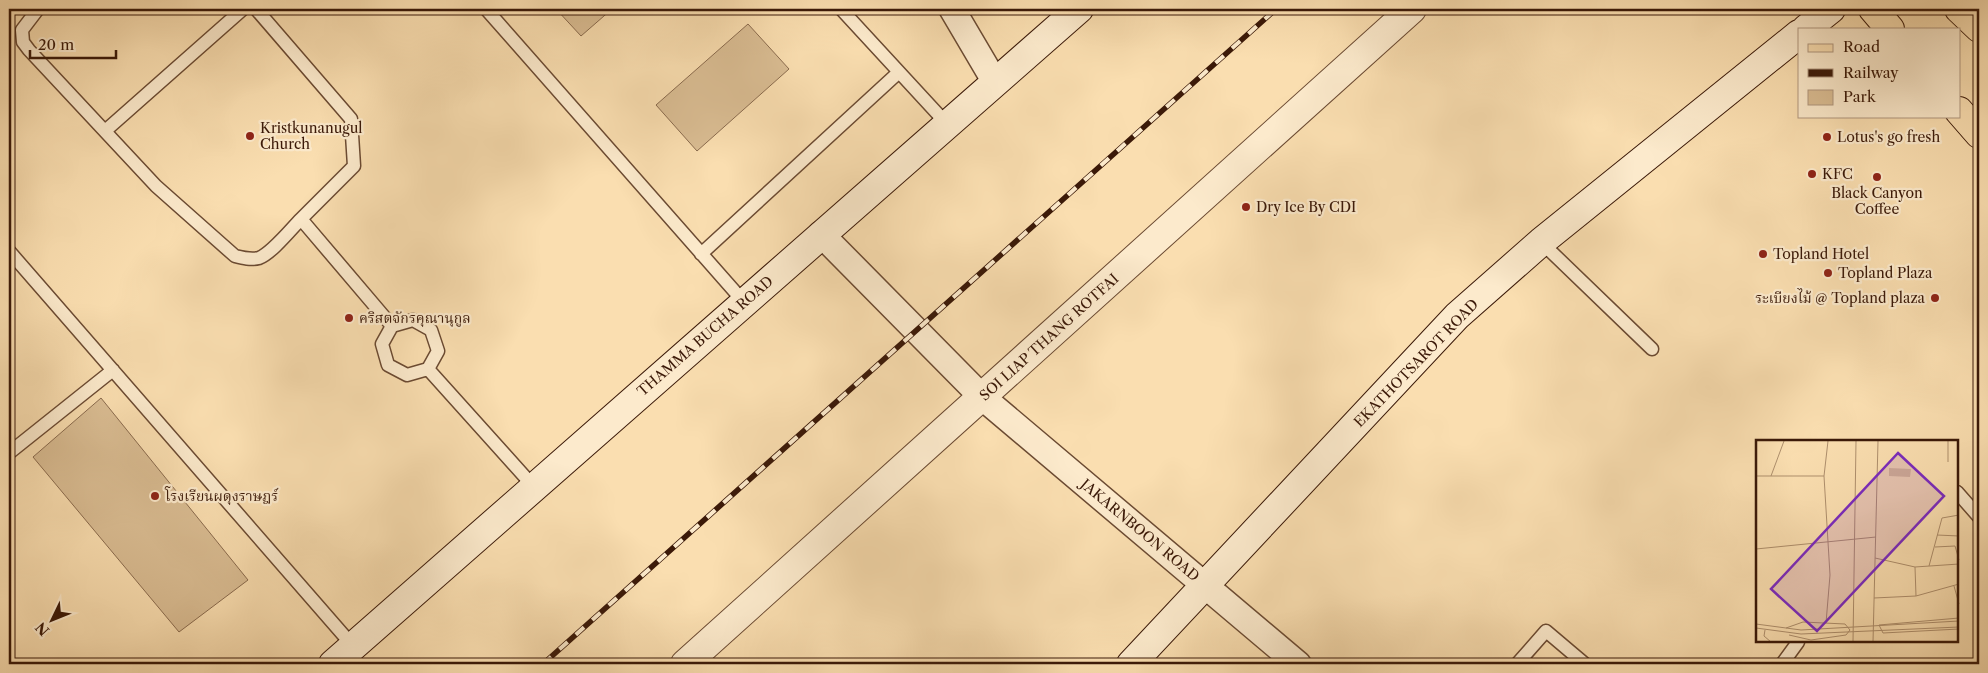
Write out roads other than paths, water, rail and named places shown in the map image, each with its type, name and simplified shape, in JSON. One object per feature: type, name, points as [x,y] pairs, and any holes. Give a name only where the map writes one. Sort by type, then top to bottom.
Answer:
[{"type":"main road","name":"THAMMA BUCHA ROAD","points":[[332,664],[1079,9]]},
{"type":"main road","name":"SOI LIAP THANG ROTFAI","points":[[685,664],[1412,9]]},
{"type":"main road","points":[[1807,28],[1831,9]]},
{"type":"main road","points":[[1873,9],[1889,28]]},
{"type":"main road","points":[[1959,9],[1979,28]]},
{"type":"main road","name":"EKATHOTSAROT ROAD","points":[[1131,664],[1457,316],[1541,242],[1798,35]]},
{"type":"main road","points":[[1960,112],[1979,134]]},
{"type":"street","points":[[952,9],[995,82]]},
{"type":"street","name":"JAKARNBOON ROAD","points":[[821,234],[982,397],[1298,664]]},
{"type":"lane","points":[[38,9],[22,30],[24,42],[156,186],[235,256],[248,259],[259,258],[266,253],[354,166],[351,119],[256,9]]},
{"type":"lane","points":[[105,131],[243,9]]},
{"type":"lane","points":[[486,9],[744,302]]},
{"type":"lane","points":[[841,9],[947,124]]},
{"type":"lane","points":[[701,254],[899,72]]},
{"type":"lane","points":[[301,219],[392,326]]},
{"type":"lane","points":[[1541,242],[1652,349]]},
{"type":"lane","points":[[9,250],[353,646]]},
{"type":"lane","points":[[413,320],[431,330],[438,351],[428,370],[407,376],[388,365],[382,344],[392,326],[413,320]]},
{"type":"lane","points":[[9,453],[113,370]]},
{"type":"lane","points":[[428,370],[534,487]]},
{"type":"lane","points":[[1958,493],[1979,517]]},
{"type":"lane","points":[[1517,664],[1546,631],[1585,664]]},
{"type":"lane","points":[[1782,664],[1797,643]]},
{"type":"railway","points":[[543,664],[1276,9]]},
{"type":"place","name":"Kristkunanugul Church","points":[[250,136]]},
{"type":"place","name":"Lotus's go fresh","points":[[1827,137]]},
{"type":"place","name":"KFC","points":[[1812,174]]},
{"type":"place","name":"Black Canyon Coffee","points":[[1877,177]]},
{"type":"place","name":"Dry Ice By CDI","points":[[1246,207]]},
{"type":"place","name":"Topland Hotel","points":[[1763,254]]},
{"type":"place","name":"Topland Plaza","points":[[1828,273]]},
{"type":"place","name":"ระเบียงไม้ @ Topland plaza","points":[[1935,298]]},
{"type":"place","name":"คริสตจักรคุณานุกูล","points":[[349,318]]},
{"type":"place","name":"โรงเรียนผดุงราษฎร์","points":[[155,496]]}]
